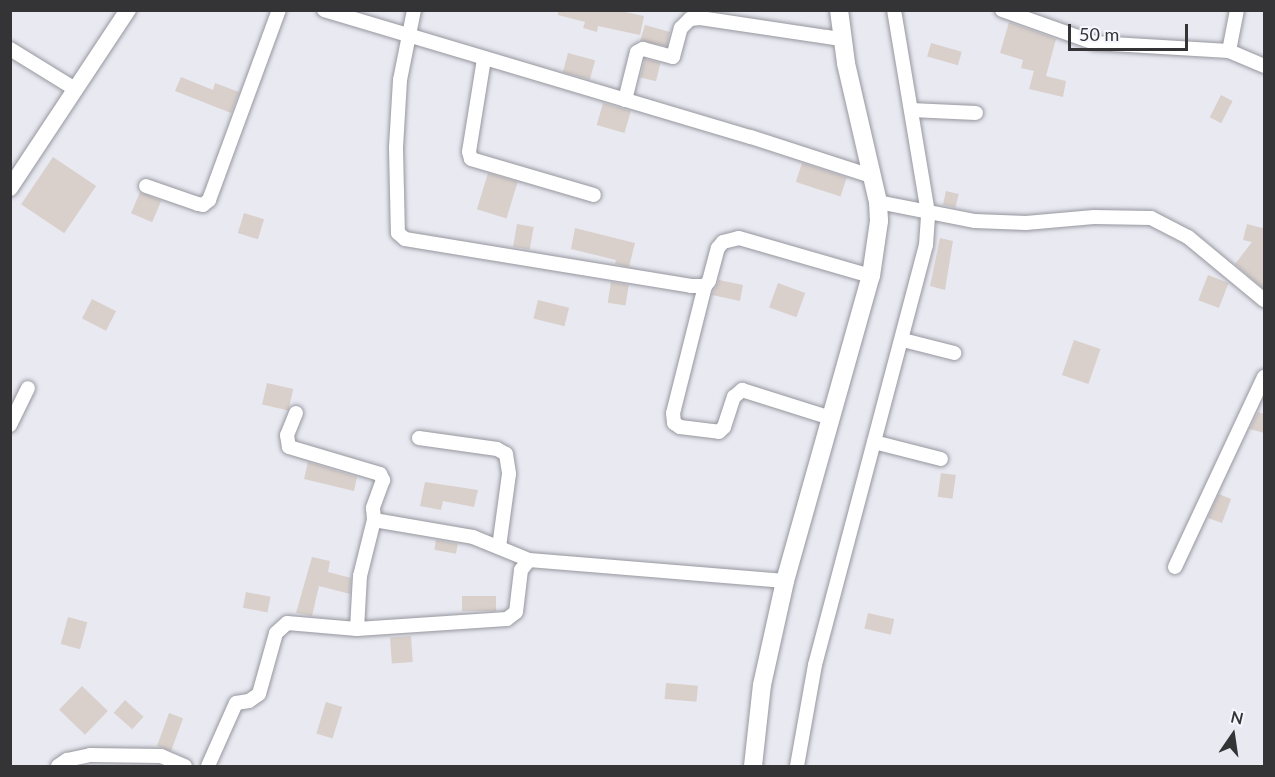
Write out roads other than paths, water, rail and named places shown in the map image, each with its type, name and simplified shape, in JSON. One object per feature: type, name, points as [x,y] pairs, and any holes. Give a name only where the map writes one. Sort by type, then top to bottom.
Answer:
[{"type":"main road","points":[[753,766],[762,685],[785,581],[871,276],[879,221],[878,202],[841,39],[839,10]]},
{"type":"street","points":[[10,188],[128,10]]},
{"type":"street","points":[[146,186],[198,204],[203,205],[209,200],[279,10]]},
{"type":"street","points":[[324,10],[871,176]]},
{"type":"street","points":[[414,10],[400,80],[396,148],[399,236],[405,239],[622,275],[705,286]]},
{"type":"street","points":[[797,766],[815,664],[924,255],[924,211],[911,110],[894,10]]},
{"type":"street","points":[[1002,10],[1095,43],[1229,51],[1264,66]]},
{"type":"street","points":[[1229,51],[1237,10]]},
{"type":"street","points":[[625,100],[637,52],[644,49],[673,57],[681,28],[690,19],[700,18],[841,39]]},
{"type":"street","points":[[10,49],[75,89]]},
{"type":"street","points":[[484,59],[469,153],[471,159],[594,195]]},
{"type":"street","points":[[911,110],[976,113]]},
{"type":"street","points":[[878,202],[975,221],[1026,223],[1094,217],[1151,219],[1188,237],[1264,300]]},
{"type":"street","points":[[831,418],[742,390],[734,397],[724,427],[718,432],[680,426],[674,423],[673,413],[705,286],[710,281],[718,248],[723,242],[739,238],[871,276]]},
{"type":"street","points":[[903,340],[954,352]]},
{"type":"street","points":[[1175,567],[1264,376]]},
{"type":"street","points":[[10,425],[28,388]]},
{"type":"street","points":[[296,414],[287,435],[289,447],[380,474],[383,480],[373,508],[374,520],[360,576],[357,629]]},
{"type":"street","points":[[419,438],[496,449],[506,454],[509,474],[499,547]]},
{"type":"street","points":[[874,442],[941,459]]},
{"type":"street","points":[[374,520],[473,537],[529,560],[785,581]]},
{"type":"street","points":[[208,766],[236,703],[249,701],[259,694],[279,628],[293,622],[357,629],[507,619],[516,612],[521,570],[529,560]]},
{"type":"street","points":[[58,766],[67,760],[90,755],[161,756],[185,766]]}]
